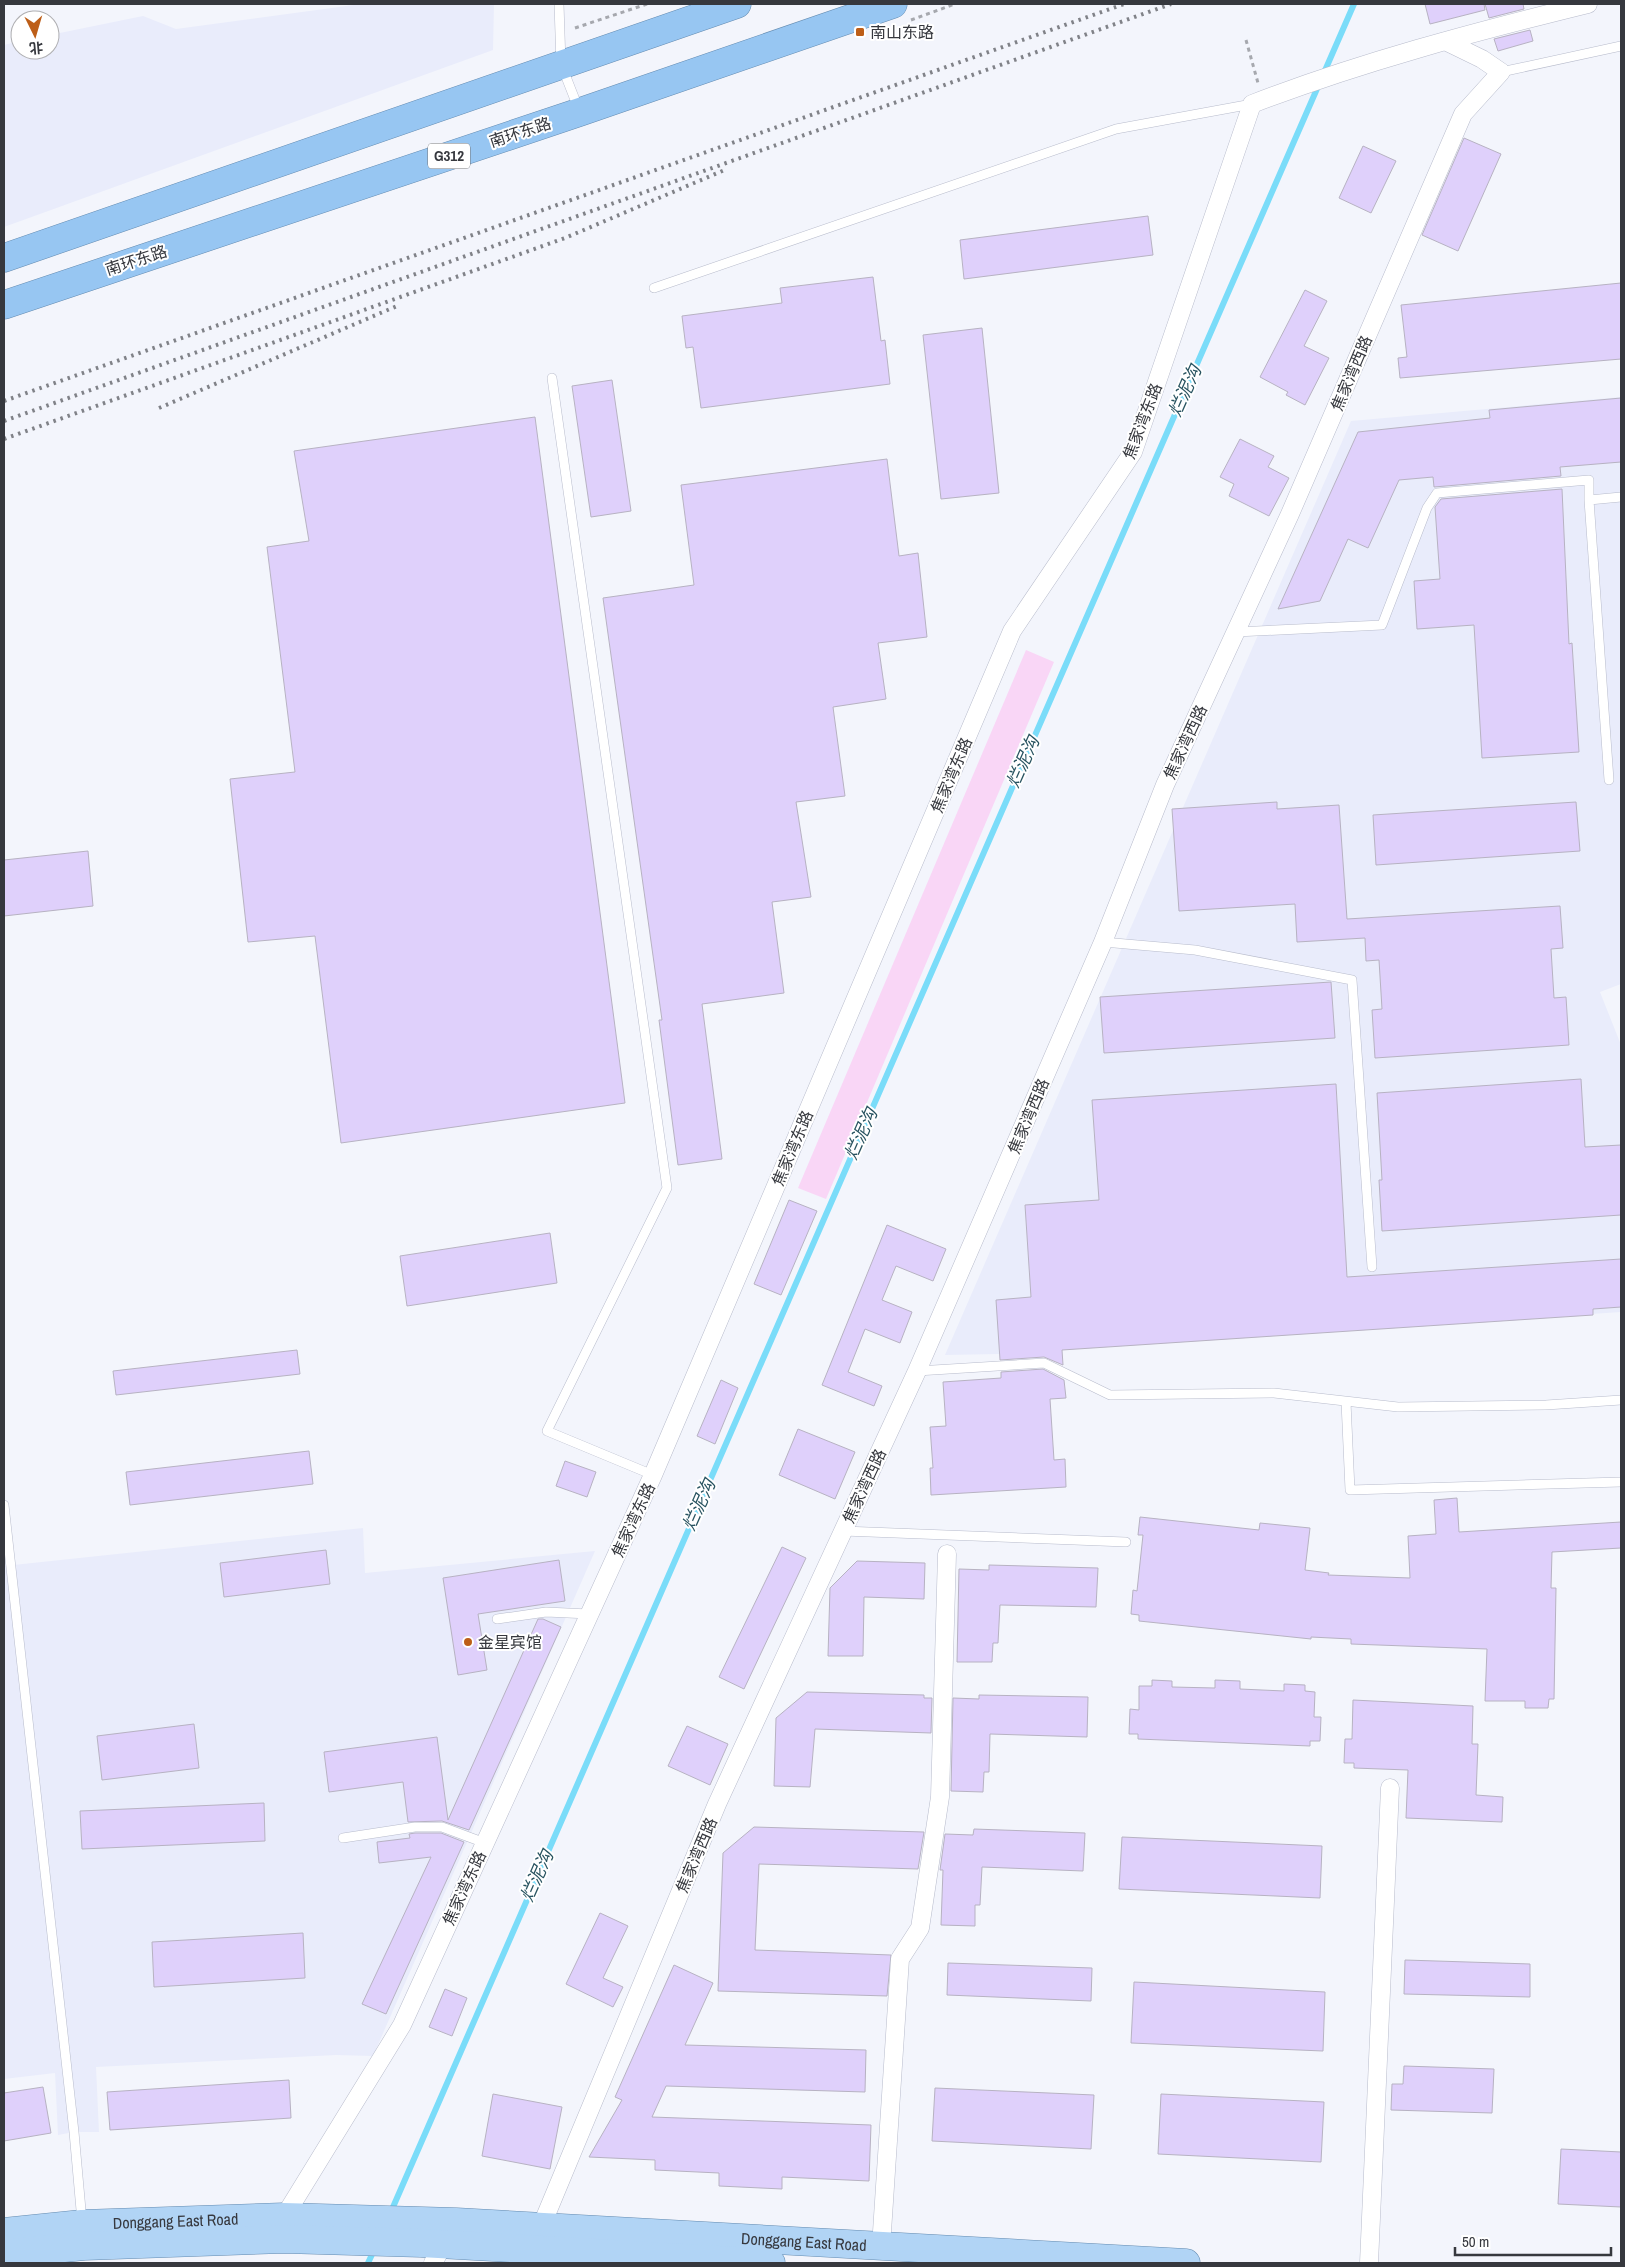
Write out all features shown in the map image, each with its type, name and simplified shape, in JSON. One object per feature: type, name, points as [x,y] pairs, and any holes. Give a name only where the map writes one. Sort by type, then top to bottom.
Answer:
[{"type":"highway","points":[[4,258],[737,4]]},
{"type":"highway","name":"南环东路","points":[[4,305],[580,112],[894,4]]},
{"type":"main road","name":"Donggang East Road","points":[[4,2254],[83,2235],[284,2217],[344,2230]]},
{"type":"main road","name":"Donggang East Road","points":[[430,2243],[456,2222],[1186,2263]]},
{"type":"main road","name":"Donggang East Road","points":[[4,2232],[284,2239],[344,2230]]},
{"type":"main road","points":[[344,2230],[430,2243]]},
{"type":"main road","name":"Donggang East Road","points":[[430,2243],[771,2263]]},
{"type":"street","points":[[1257,102],[1445,41],[1588,4]]},
{"type":"street","points":[[1445,41],[1482,59],[1501,72]]},
{"type":"street","name":"焦家湾西路","points":[[541,2227],[717,1804],[917,1371],[1103,942],[1166,785],[1294,505],[1463,114],[1501,72]]},
{"type":"street","name":"焦家湾东路","points":[[284,2217],[402,2025],[653,1475],[1012,631],[1133,452],[1257,102]]},
{"type":"street","points":[[881,2247],[900,1959],[920,1928],[940,1797],[947,1554]]},
{"type":"street","points":[[1369,2263],[1390,1788]]},
{"type":"lane","points":[[559,4],[561,64],[580,112]]},
{"type":"lane","points":[[1501,72],[1621,46]]},
{"type":"lane","points":[[654,288],[1116,129],[1257,102]]},
{"type":"lane","points":[[552,378],[667,1188],[548,1431],[653,1475]]},
{"type":"lane","points":[[1236,632],[1382,625],[1426,508],[1437,493],[1589,480],[1609,780]]},
{"type":"lane","points":[[1590,500],[1621,497]]},
{"type":"lane","points":[[1103,942],[1195,950],[1352,980],[1372,1267]]},
{"type":"lane","points":[[917,1371],[1044,1363],[1110,1395],[1274,1394],[1398,1407],[1546,1405],[1621,1400]]},
{"type":"lane","points":[[1346,1402],[1350,1490],[1621,1482]]},
{"type":"lane","points":[[4,1505],[74,2132],[83,2235]]},
{"type":"lane","points":[[843,1531],[1126,1542]]},
{"type":"lane","points":[[497,1619],[546,1612],[589,1614]]},
{"type":"lane","points":[[344,1838],[415,1827],[442,1827],[485,1843]]},
{"type":"path","points":[[560,33],[647,4]]},
{"type":"path","points":[[1246,40],[1257,102]]},
{"type":"shaded area","points":[[361,4],[494,4],[493,50],[4,227],[4,45],[10,44],[10,60],[60,60],[60,33],[143,16],[176,29]]},
{"type":"shaded area","points":[[1621,397],[1621,984],[1600,992],[1621,1045],[1621,1312],[999,1354],[945,1355],[1351,421]]},
{"type":"shaded area","points":[[1026,650],[1054,662],[826,1199],[798,1188]]},
{"type":"shaded area","points":[[363,1528],[365,1573],[595,1551],[373,2056],[336,2055],[96,2067],[99,2132],[74,2132],[58,2135],[55,2073],[4,2079],[4,1566]]},
{"type":"building","points":[[1425,4],[1484,4],[1485,10],[1430,24]]},
{"type":"building","points":[[1485,4],[1523,4],[1524,9],[1489,18]]},
{"type":"building","points":[[1530,30],[1533,41],[1498,51],[1494,39]]},
{"type":"building","points":[[1464,138],[1501,154],[1458,251],[1422,235]]},
{"type":"building","points":[[1363,146],[1396,161],[1371,213],[1339,198]]},
{"type":"building","points":[[1148,216],[1153,255],[964,279],[960,240]]},
{"type":"building","points":[[873,277],[881,341],[885,340],[890,384],[701,408],[693,347],[686,348],[682,316],[782,303],[780,288]]},
{"type":"building","points":[[1621,283],[1621,359],[1400,378],[1398,358],[1407,357],[1401,305]]},
{"type":"building","points":[[1305,290],[1327,301],[1304,346],[1329,358],[1305,405],[1286,395],[1288,392],[1260,377]]},
{"type":"building","points":[[982,328],[999,493],[941,499],[923,335]]},
{"type":"building","points":[[612,380],[631,511],[591,517],[572,386]]},
{"type":"building","points":[[1621,398],[1621,462],[1560,467],[1561,476],[1434,487],[1433,477],[1399,480],[1368,548],[1348,539],[1320,601],[1278,609],[1358,432],[1490,418],[1489,410]]},
{"type":"building","points":[[535,417],[625,1103],[341,1143],[315,936],[248,942],[230,779],[295,772],[267,547],[309,541],[294,451]]},
{"type":"building","points":[[1240,439],[1274,456],[1268,467],[1289,478],[1269,516],[1229,496],[1234,484],[1220,477]]},
{"type":"building","points":[[887,459],[899,556],[918,553],[927,637],[878,643],[886,699],[833,707],[845,796],[796,802],[811,897],[772,902],[784,993],[702,1004],[722,1159],[678,1165],[659,1020],[662,1020],[603,598],[694,585],[681,485]]},
{"type":"building","points":[[1562,489],[1569,644],[1572,643],[1579,752],[1482,758],[1474,625],[1417,629],[1414,581],[1440,579],[1435,507],[1441,499]]},
{"type":"building","points":[[1277,802],[1277,809],[1339,805],[1347,919],[1560,906],[1563,948],[1551,949],[1554,998],[1566,997],[1569,1045],[1375,1058],[1372,1010],[1382,1009],[1379,960],[1366,961],[1365,938],[1297,942],[1295,904],[1179,911],[1172,809]]},
{"type":"building","points":[[1576,802],[1580,851],[1376,865],[1373,815]]},
{"type":"building","points":[[88,851],[93,906],[4,916],[4,860]]},
{"type":"building","points":[[1331,982],[1335,1038],[1104,1053],[1100,997]]},
{"type":"building","points":[[1581,1079],[1585,1147],[1621,1145],[1621,1215],[1382,1231],[1379,1180],[1382,1180],[1377,1093]]},
{"type":"building","points":[[1336,1084],[1347,1277],[1621,1259],[1621,1307],[1593,1309],[1593,1315],[1062,1350],[1063,1365],[1044,1357],[1000,1360],[996,1300],[1031,1297],[1025,1205],[1099,1200],[1092,1100]]},
{"type":"building","points":[[789,1200],[817,1211],[781,1295],[754,1284]]},
{"type":"building","points":[[887,1225],[946,1249],[933,1281],[896,1266],[882,1300],[912,1312],[900,1343],[865,1329],[848,1372],[882,1386],[874,1406],[822,1385]]},
{"type":"building","points":[[550,1233],[557,1283],[407,1306],[400,1256]]},
{"type":"building","points":[[297,1350],[300,1374],[116,1395],[113,1371]]},
{"type":"building","points":[[1043,1369],[1064,1380],[1066,1398],[1050,1399],[1054,1460],[1065,1459],[1066,1487],[931,1495],[930,1468],[933,1468],[930,1427],[946,1426],[943,1382],[1001,1378],[1001,1372]]},
{"type":"building","points":[[721,1380],[738,1388],[715,1444],[697,1436]]},
{"type":"building","points":[[798,1429],[855,1452],[835,1499],[779,1475]]},
{"type":"building","points":[[309,1451],[313,1484],[130,1505],[126,1472]]},
{"type":"building","points":[[565,1461],[596,1472],[587,1497],[556,1486]]},
{"type":"building","points":[[1457,1498],[1459,1532],[1621,1522],[1621,1548],[1552,1552],[1551,1588],[1556,1588],[1554,1699],[1549,1699],[1548,1708],[1525,1708],[1525,1701],[1485,1701],[1487,1649],[1351,1644],[1351,1639],[1311,1637],[1311,1639],[1139,1621],[1139,1615],[1131,1614],[1133,1590],[1137,1591],[1143,1535],[1138,1535],[1140,1517],[1259,1530],[1260,1523],[1310,1528],[1305,1570],[1329,1573],[1328,1575],[1410,1578],[1408,1536],[1436,1534],[1434,1500]]},
{"type":"building","points":[[782,1547],[806,1558],[744,1689],[719,1677]]},
{"type":"building","points":[[326,1550],[330,1584],[224,1597],[220,1563]]},
{"type":"building","name":"金星宾馆","points":[[559,1560],[565,1601],[478,1614],[487,1670],[458,1675],[443,1578]]},
{"type":"building","points":[[857,1561],[925,1563],[924,1599],[864,1597],[863,1656],[828,1656],[830,1588]]},
{"type":"building","points":[[989,1565],[1098,1568],[1096,1607],[1000,1605],[998,1643],[993,1643],[992,1662],[957,1662],[959,1569],[989,1570]]},
{"type":"building","points":[[538,1619],[543,1619],[561,1627],[469,1830],[442,1821],[408,1822],[403,1782],[329,1792],[324,1752],[437,1737],[448,1820]]},
{"type":"building","points":[[1152,1680],[1172,1681],[1172,1687],[1215,1688],[1215,1680],[1240,1681],[1240,1689],[1284,1691],[1284,1684],[1305,1685],[1305,1691],[1315,1692],[1314,1717],[1321,1717],[1320,1741],[1310,1741],[1310,1746],[1138,1739],[1138,1734],[1129,1734],[1130,1709],[1139,1710],[1139,1686],[1152,1686]]},
{"type":"building","points":[[807,1692],[924,1695],[924,1698],[932,1698],[931,1733],[815,1729],[810,1787],[774,1786],[776,1718]]},
{"type":"building","points":[[979,1695],[1088,1697],[1087,1737],[990,1734],[989,1772],[984,1772],[983,1792],[951,1791],[953,1698],[979,1699]]},
{"type":"building","points":[[1353,1700],[1473,1706],[1472,1744],[1478,1744],[1476,1795],[1503,1797],[1502,1822],[1406,1818],[1408,1770],[1354,1768],[1354,1763],[1344,1763],[1345,1739],[1352,1739]]},
{"type":"building","points":[[194,1724],[199,1768],[102,1780],[97,1736]]},
{"type":"building","points":[[687,1726],[728,1744],[710,1785],[668,1766]]},
{"type":"building","points":[[264,1803],[265,1841],[82,1849],[80,1811]]},
{"type":"building","points":[[754,1827],[924,1832],[918,1869],[759,1864],[755,1950],[891,1955],[887,1996],[718,1991],[723,1853]]},
{"type":"building","points":[[974,1829],[1085,1833],[1083,1871],[982,1867],[980,1905],[975,1905],[975,1926],[941,1925],[943,1870],[940,1870],[945,1834],[973,1835]]},
{"type":"building","points":[[441,1833],[464,1842],[386,2014],[362,2004],[431,1857],[379,1863],[377,1842],[410,1838],[409,1834]]},
{"type":"building","points":[[1122,1837],[1322,1846],[1320,1898],[1119,1889]]},
{"type":"building","points":[[600,1913],[628,1926],[603,1978],[623,1987],[613,2007],[566,1984]]},
{"type":"building","points":[[303,1933],[305,1978],[154,1987],[152,1942]]},
{"type":"building","points":[[1405,1960],[1530,1964],[1530,1997],[1404,1994]]},
{"type":"building","points":[[948,1963],[1092,1968],[1091,2001],[947,1995]]},
{"type":"building","points":[[674,1965],[713,1983],[685,2045],[866,2050],[865,2092],[666,2086],[652,2117],[871,2125],[869,2181],[782,2177],[782,2189],[719,2186],[719,2173],[655,2170],[655,2160],[589,2157],[622,2100],[615,2097]]},
{"type":"building","points":[[1134,1982],[1325,1992],[1323,2051],[1131,2043]]},
{"type":"building","points":[[445,1989],[467,1998],[452,2036],[429,2027]]},
{"type":"building","points":[[1404,2066],[1494,2069],[1492,2113],[1391,2110],[1392,2084],[1403,2084]]},
{"type":"building","points":[[289,2080],[291,2118],[110,2130],[107,2092]]},
{"type":"building","points":[[43,2087],[51,2133],[4,2141],[4,2093]]},
{"type":"building","points":[[935,2088],[1094,2095],[1091,2149],[932,2141]]},
{"type":"building","points":[[493,2094],[562,2107],[550,2169],[482,2156]]},
{"type":"building","points":[[1161,2094],[1324,2102],[1321,2162],[1158,2154]]},
{"type":"building","points":[[1561,2149],[1621,2152],[1621,2207],[1558,2204]]},
{"type":"waterway","name":"烂泥沟","points":[[390,2214],[1354,4]]},
{"type":"waterway","name":"烂泥沟","points":[[368,2263],[375,2248]]},
{"type":"railway","points":[[4,401],[1124,4]]},
{"type":"railway","points":[[4,421],[1171,4]]},
{"type":"railway","points":[[4,439],[565,238],[727,169]]},
{"type":"railway","points":[[159,408],[397,306]]},
{"type":"place","name":"南山东路","points":[[860,32]]},
{"type":"place","name":"金星宾馆","points":[[468,1642]]}]
